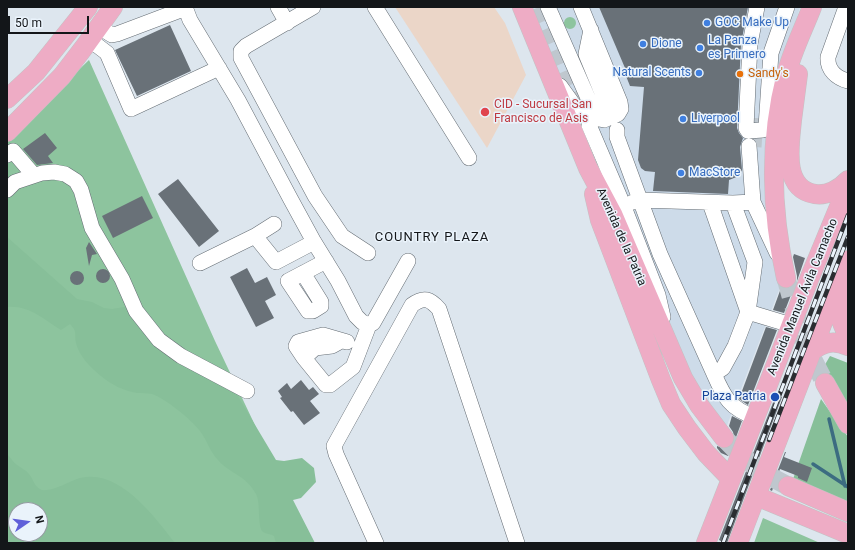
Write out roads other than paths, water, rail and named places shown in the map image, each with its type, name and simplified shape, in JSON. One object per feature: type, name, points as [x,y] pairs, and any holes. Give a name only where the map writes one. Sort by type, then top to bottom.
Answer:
[{"type":"main road","points":[[7,99],[36,72],[88,7]]},
{"type":"main road","points":[[7,132],[100,38],[114,7]]},
{"type":"main road","name":"Avenida de la Patria","points":[[522,7],[588,168],[613,215],[683,378],[699,405],[724,438]]},
{"type":"main road","points":[[809,15],[796,90],[789,148],[790,170],[799,186],[812,194],[820,195],[834,191],[848,180]]},
{"type":"main road","points":[[784,270],[774,196],[775,140],[786,76],[793,52],[809,15]]},
{"type":"main road","points":[[588,168],[600,220],[671,404],[706,453],[730,478]]},
{"type":"main road","name":"Avenida Manuel Ávila Camacho","points":[[706,543],[730,478],[826,236],[848,185]]},
{"type":"main road","points":[[845,271],[838,302],[840,318],[848,335]]},
{"type":"main road","points":[[738,543],[812,351],[845,271]]},
{"type":"main road","points":[[812,351],[820,345],[829,342],[841,343],[848,346]]},
{"type":"main road","points":[[825,383],[837,407],[848,424]]},
{"type":"main road","points":[[788,486],[848,512]]},
{"type":"main road","points":[[756,496],[848,534]]},
{"type":"street","points":[[278,7],[299,13]]},
{"type":"street","points":[[375,7],[469,158]]},
{"type":"street","points":[[548,7],[564,46],[598,114],[599,119],[604,120],[618,114],[621,109],[620,102],[581,7]]},
{"type":"street","points":[[757,7],[750,44],[746,128],[748,131],[763,130],[766,127],[771,53],[787,7]]},
{"type":"street","points":[[846,7],[827,63],[840,79],[848,81]]},
{"type":"street","points":[[219,68],[131,109],[100,38],[123,33],[184,11],[219,68],[238,100],[314,242],[356,316],[362,322],[369,325]]},
{"type":"street","points":[[299,13],[246,46],[241,51],[241,58],[315,196],[342,236],[368,253]]},
{"type":"street","points":[[750,44],[755,56],[753,118],[761,55],[774,45]]},
{"type":"street","points":[[547,67],[578,112],[584,114],[598,114]]},
{"type":"street","points":[[598,114],[624,207],[658,295],[669,348]]},
{"type":"street","points":[[615,133],[660,254],[723,395],[730,404],[740,412],[755,417]]},
{"type":"street","points":[[751,150],[753,202],[784,270]]},
{"type":"street","points":[[7,155],[12,151],[31,172]]},
{"type":"street","points":[[7,190],[15,182],[42,173],[54,172],[65,174],[76,181],[81,190],[92,228],[122,279],[136,311],[159,340],[181,356],[247,391]]},
{"type":"street","points":[[624,207],[640,200],[733,203],[753,202]]},
{"type":"street","points":[[710,202],[748,312]]},
{"type":"street","points":[[714,374],[723,368],[735,346],[748,312],[755,262],[733,203]]},
{"type":"street","points":[[200,263],[255,236],[274,224]]},
{"type":"street","points":[[255,236],[276,262],[308,311],[313,311],[321,306],[320,302],[303,273]]},
{"type":"street","points":[[276,262],[314,242]]},
{"type":"street","points":[[288,281],[326,261]]},
{"type":"street","points":[[361,347],[323,335],[298,342],[296,346],[326,385],[330,385],[353,368],[361,347],[369,325],[374,323],[408,261]]},
{"type":"street","points":[[376,543],[336,454],[334,446],[412,305],[419,300],[426,299],[434,303],[439,309],[517,543]]},
{"type":"street","points":[[748,312],[791,325]]},
{"type":"waterway","points":[[829,419],[845,486]]},
{"type":"waterway","points":[[813,464],[848,487]]},
{"type":"tunnel","points":[[539,7],[586,117]]},
{"type":"tunnel","points":[[754,147],[756,118]]},
{"type":"tunnel","points":[[786,278],[801,332],[825,383]]},
{"type":"tunnel","points":[[724,438],[743,457],[762,472],[788,486]]},
{"type":"railway","points":[[723,543],[848,215]]},
{"type":"railway","points":[[769,440],[848,237]]},
{"type":"place","name":"GOC Make Up","points":[[707,23]]},
{"type":"place","name":"Dione","points":[[643,44]]},
{"type":"place","name":"La Panza es Primero","points":[[700,48]]},
{"type":"place","name":"Natural Scents","points":[[699,73]]},
{"type":"place","name":"Sandy's","points":[[740,74]]},
{"type":"place","name":"CID - Sucursal San Francisco de Asis","points":[[485,112]]},
{"type":"place","name":"Liverpool","points":[[683,119]]},
{"type":"place","name":"MacStore","points":[[681,173]]},
{"type":"place","name":"Plaza Patria","points":[[775,397]]},
{"type":"district","name":"COUNTRY PLAZA","points":[[432,238]]}]
